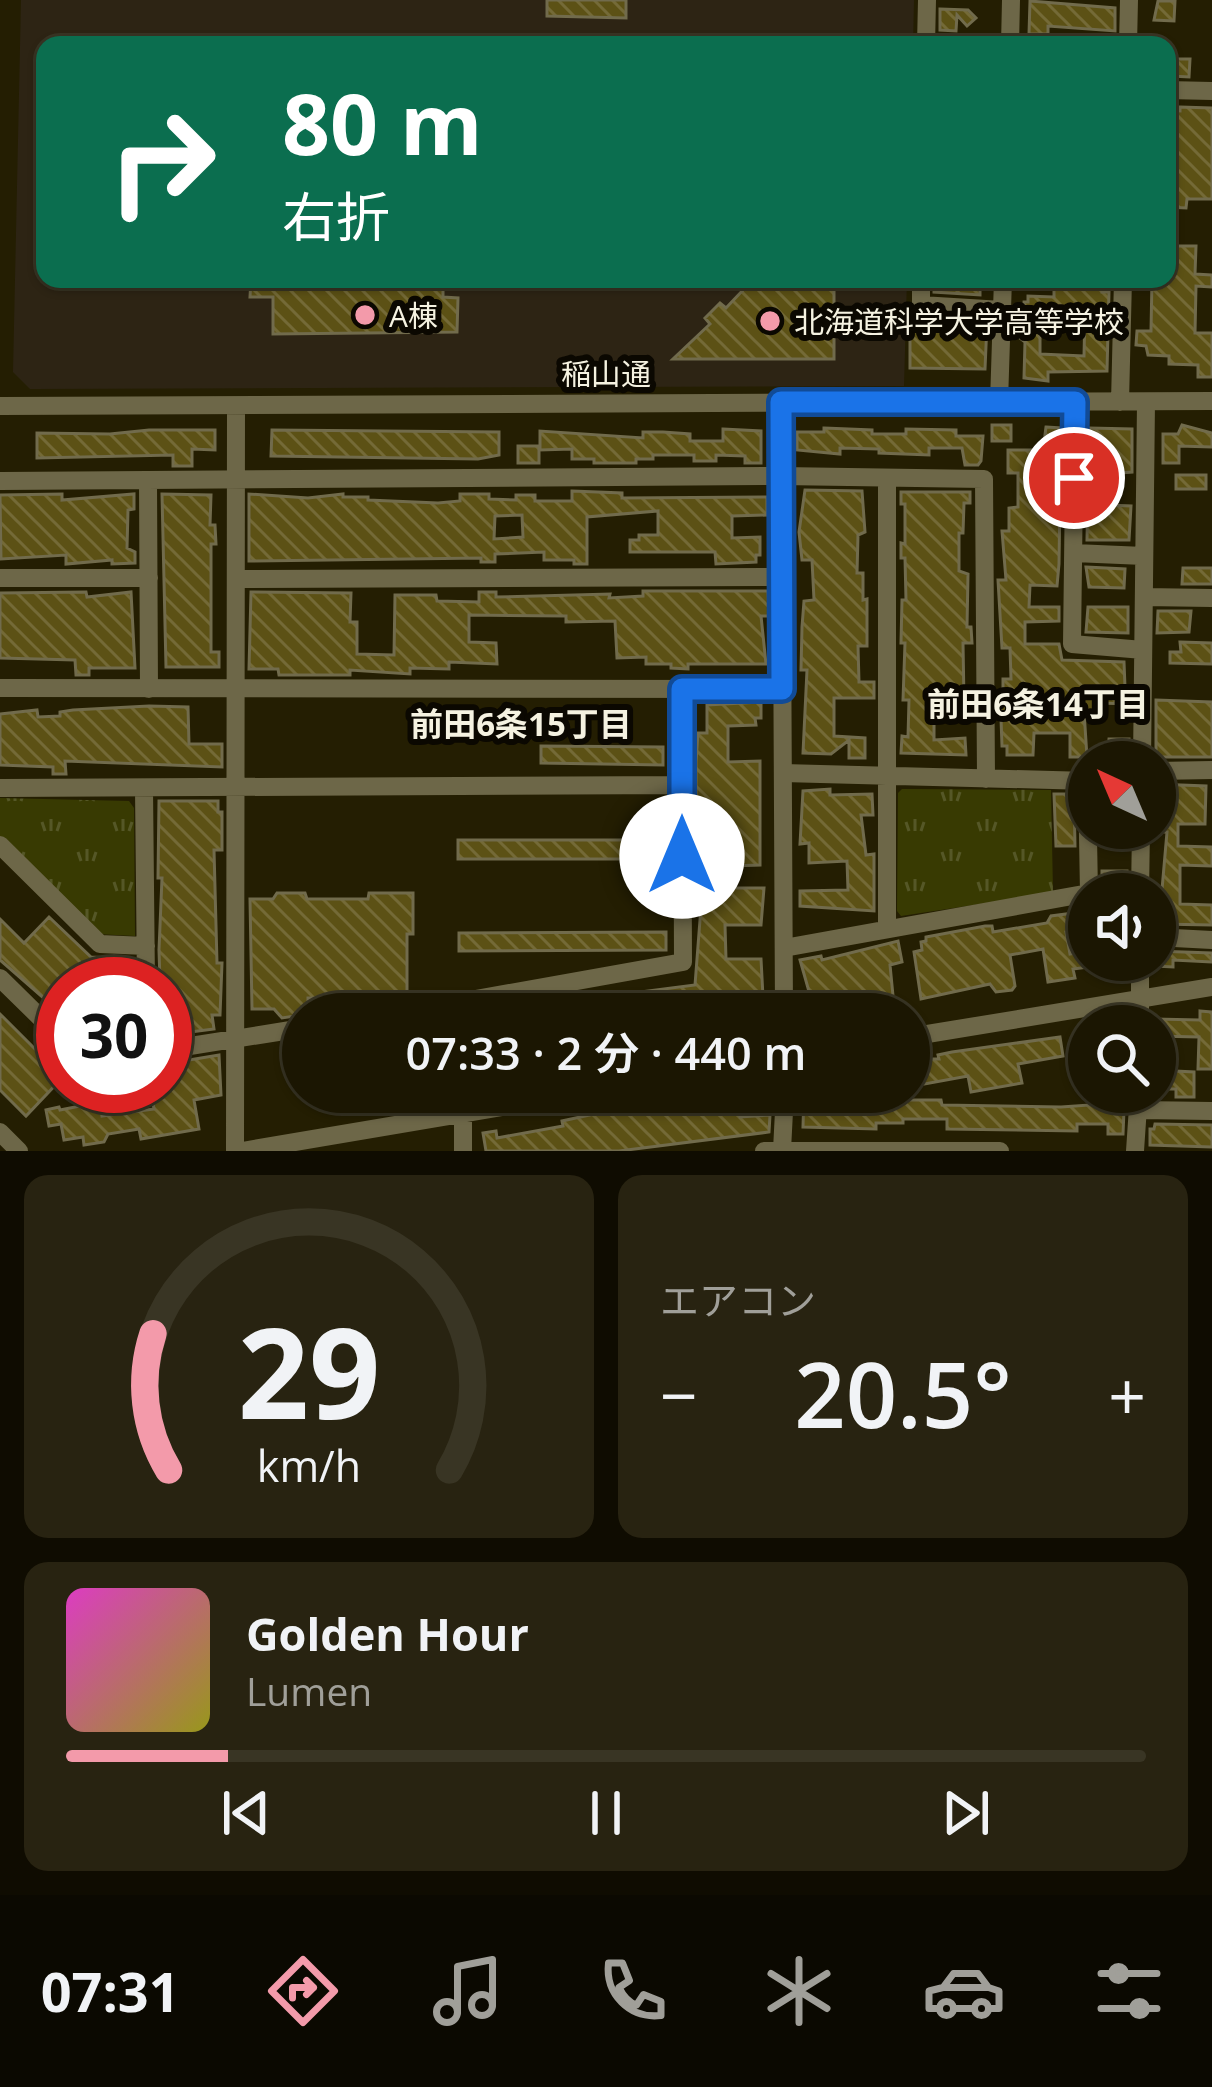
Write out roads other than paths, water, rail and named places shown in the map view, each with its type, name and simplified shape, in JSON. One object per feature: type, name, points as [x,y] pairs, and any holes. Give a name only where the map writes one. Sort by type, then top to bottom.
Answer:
[{"type":"street","points":[[926,36],[927,0]]},
{"type":"street","points":[[1010,36],[1011,0]]},
{"type":"street","points":[[1128,36],[1130,0]]},
{"type":"street","points":[[1176,90],[1212,91]]},
{"type":"street","points":[[921,288],[920,305],[1002,310]]},
{"type":"street","points":[[999,402],[1003,288]]},
{"type":"street","points":[[1120,402],[1123,288]]},
{"type":"street","name":"稲山通","points":[[0,406],[1212,401]]},
{"type":"street","points":[[781,402],[784,993]]},
{"type":"street","points":[[1075,402],[1072,644],[1143,650]]},
{"type":"street","points":[[1142,741],[1146,402]]},
{"type":"street","points":[[236,407],[239,1151],[469,1113]]},
{"type":"street","points":[[886,479],[887,929]]},
{"type":"street","points":[[0,481],[984,479],[986,778]]},
{"type":"street","points":[[148,481],[149,689]]},
{"type":"street","points":[[1074,553],[1144,556]]},
{"type":"street","points":[[236,579],[782,577]]},
{"type":"street","points":[[0,578],[149,578]]},
{"type":"street","points":[[1144,596],[1212,598]]},
{"type":"street","points":[[0,688],[782,689]]},
{"type":"street","points":[[510,993],[683,962],[682,689]]},
{"type":"street","points":[[1176,771],[1212,770]]},
{"type":"street","points":[[783,773],[1068,780]]},
{"type":"street","points":[[0,788],[682,785]]},
{"type":"street","points":[[144,789],[146,957]]},
{"type":"street","points":[[0,845],[100,944],[146,946]]},
{"type":"street","points":[[784,948],[1089,893],[1089,849]]},
{"type":"street","points":[[1176,938],[1212,940]]},
{"type":"street","points":[[0,978],[36,1013]]},
{"type":"street","points":[[1140,981],[1140,1005]]},
{"type":"street","points":[[930,1033],[1212,987]]},
{"type":"street","points":[[192,1046],[282,1031]]},
{"type":"street","points":[[1176,1106],[1212,1111]]},
{"type":"street","points":[[782,1150],[784,1113]]},
{"type":"street","points":[[1135,1151],[1138,1113]]},
{"type":"street","points":[[463,1114],[463,1151]]},
{"type":"street","points":[[0,1132],[19,1151]]},
{"type":"street","points":[[764,1151],[1000,1151]]},
{"type":"place","name":"A棟","points":[[365,315]]},
{"type":"place","name":"北海道科学大学高等学校","points":[[770,321]]},
{"type":"district","name":"前田6条14丁目","points":[[1038,703]]},
{"type":"district","name":"前田6条15丁目","points":[[521,723]]}]
